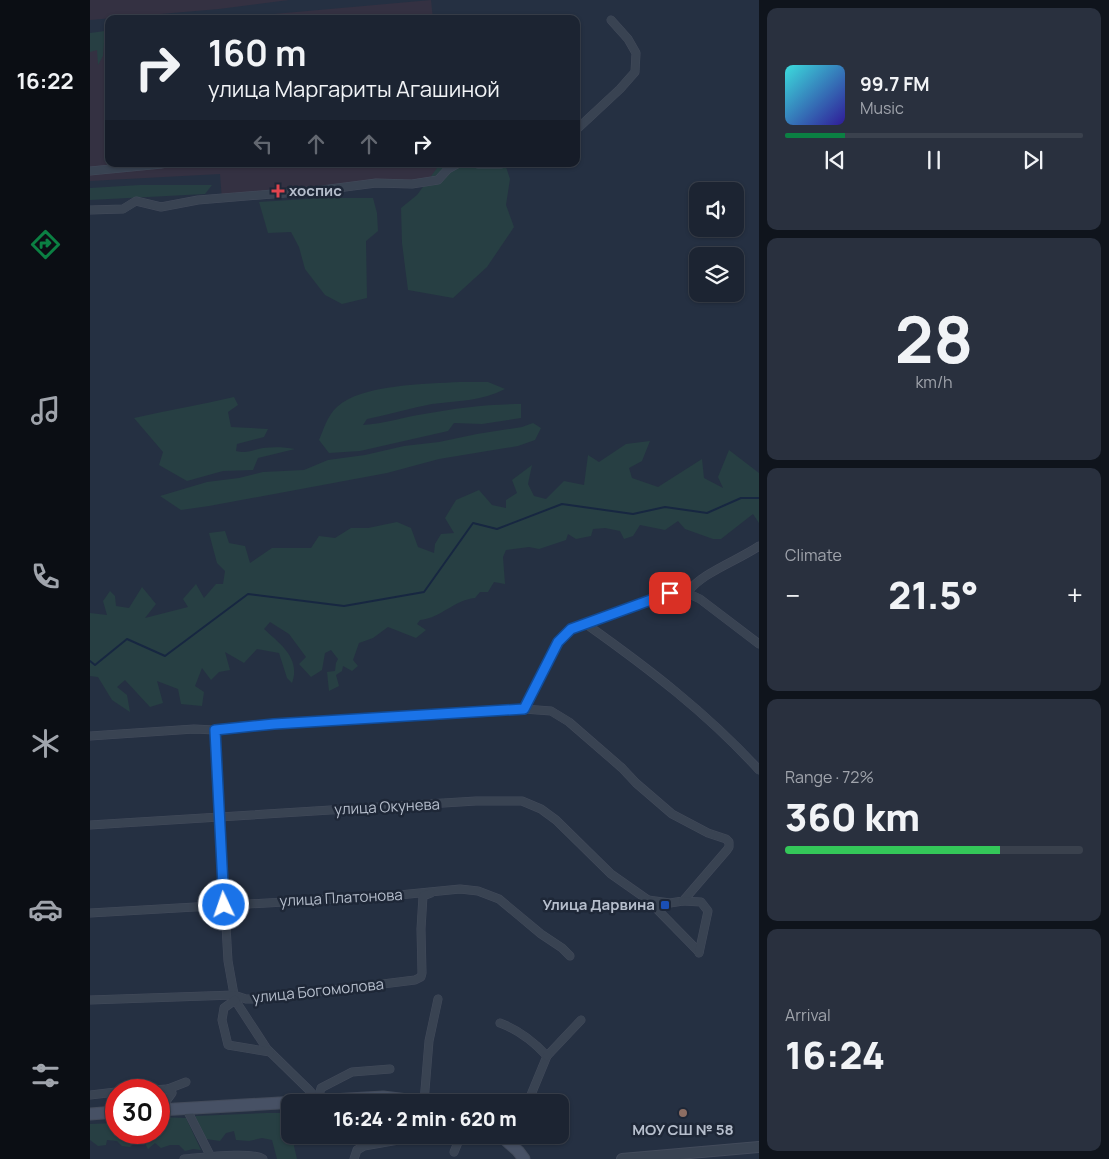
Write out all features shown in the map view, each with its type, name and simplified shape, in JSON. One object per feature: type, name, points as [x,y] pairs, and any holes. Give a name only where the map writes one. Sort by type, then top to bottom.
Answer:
[{"type":"main road","points":[[170,1109],[281,1102]]},
{"type":"main road","points":[[90,1114],[105,1113]]},
{"type":"main road","points":[[511,1144],[524,1159]]},
{"type":"street","points":[[580,126],[620,89],[635,72],[636,53],[628,39],[611,20]]},
{"type":"street","points":[[90,171],[131,167]]},
{"type":"street","points":[[90,210],[122,209],[136,200],[161,207],[198,200],[322,190],[376,183],[412,184],[438,180],[452,167]]},
{"type":"street","points":[[687,593],[710,574],[759,546]]},
{"type":"street","points":[[524,709],[563,636],[571,629],[670,593],[687,593],[700,599],[759,644]]},
{"type":"street","points":[[586,624],[675,690],[728,738],[759,770]]},
{"type":"street","points":[[90,736],[194,729],[215,730],[274,724],[524,709],[551,711],[559,715],[616,762],[636,783],[672,814],[688,824],[726,839],[729,842],[727,850],[683,902],[648,900]]},
{"type":"street","points":[[215,730],[228,961],[235,998],[270,1052],[313,1094]]},
{"type":"street","name":"улица Окунева","points":[[90,825],[476,801],[522,801],[541,809],[556,820],[611,874],[648,900],[671,925],[687,937],[699,952],[708,911],[701,902],[683,902]]},
{"type":"street","name":"улица Платонова","points":[[90,913],[460,889],[478,891],[499,898],[570,956]]},
{"type":"street","points":[[423,901],[423,896],[436,891]]},
{"type":"street","points":[[399,894],[421,895],[423,901]]},
{"type":"street","name":"улица Богомолова","points":[[90,1000],[261,999],[415,980],[422,973],[421,929],[423,901]]},
{"type":"street","points":[[235,998],[224,1008],[222,1020],[228,1045],[270,1052]]},
{"type":"street","points":[[425,1094],[429,1041],[438,999]]},
{"type":"street","points":[[531,1094],[547,1056],[581,1020]]},
{"type":"street","points":[[500,1023],[520,1033],[537,1045],[547,1056]]},
{"type":"street","points":[[320,1094],[321,1088],[352,1072],[390,1069]]},
{"type":"street","points":[[170,1088],[186,1082]]},
{"type":"street","points":[[90,1095],[105,1093]]},
{"type":"street","points":[[186,1108],[211,1157]]},
{"type":"street","points":[[354,1159],[357,1150],[364,1146],[375,1144]]},
{"type":"street","points":[[454,1152],[456,1144]]},
{"type":"street","points":[[622,1159],[759,1147]]},
{"type":"street","points":[[184,1159],[247,1155],[260,1156],[263,1159]]},
{"type":"shaded area","points":[[90,0],[289,0],[219,9],[149,15],[105,15],[105,19],[90,20]]},
{"type":"shaded area","points":[[431,0],[433,15],[262,15]]},
{"type":"shaded area","name":"хоспис","points":[[105,34],[105,167],[444,167],[445,181],[222,201],[220,174],[90,181],[90,36]]},
{"type":"green space","points":[[105,31],[103,56],[98,65],[97,50],[90,52],[90,33]]},
{"type":"green space","points":[[438,167],[506,167],[510,179],[506,205],[514,227],[487,267],[453,298],[408,290],[402,243],[401,208],[417,195]]},
{"type":"green space","points":[[140,185],[212,185],[205,194],[90,200],[90,188]]},
{"type":"green space","points":[[322,198],[373,198],[377,213],[378,231],[366,241],[367,298],[342,304],[325,295],[305,269],[299,247],[291,232],[268,233],[259,202]]},
{"type":"green space","points":[[460,382],[488,382],[505,389],[478,398],[432,404],[367,419],[363,425],[448,410],[497,405],[521,404],[521,418],[482,424],[454,423],[448,431],[360,451],[329,453],[319,440],[331,414],[348,399],[395,387]]},
{"type":"green space","points":[[234,397],[238,405],[228,412],[231,427],[268,429],[264,437],[237,444],[236,451],[247,452],[271,447],[295,449],[258,458],[253,470],[223,471],[187,481],[159,465],[163,452],[134,418],[209,403]]},
{"type":"green space","points":[[533,423],[541,428],[535,440],[518,446],[439,459],[387,473],[181,510],[160,496],[207,482],[239,478],[263,472],[304,470],[328,460],[365,455],[404,446],[439,442],[522,427]]},
{"type":"green space","points":[[650,441],[642,461],[629,468],[632,478],[658,487],[702,459],[704,478],[723,488],[718,477],[729,450],[759,473],[759,523],[753,514],[721,539],[713,539],[685,529],[678,521],[665,530],[640,525],[633,536],[624,539],[620,531],[605,528],[593,529],[591,536],[576,539],[568,534],[566,540],[539,549],[529,547],[506,550],[503,557],[505,584],[494,582],[488,592],[480,592],[475,598],[460,602],[428,619],[420,620],[417,624],[426,630],[416,638],[388,627],[373,638],[359,643],[353,660],[358,666],[352,671],[343,666],[342,671],[336,675],[339,686],[329,691],[327,672],[335,671],[338,659],[331,650],[325,653],[322,670],[311,677],[299,664],[306,657],[289,634],[270,622],[264,629],[282,646],[291,659],[294,666],[292,683],[287,678],[279,653],[257,649],[244,663],[225,652],[230,670],[219,672],[211,680],[202,668],[195,686],[204,692],[202,706],[181,704],[178,689],[157,681],[163,703],[150,707],[125,680],[117,687],[127,695],[130,712],[112,700],[98,677],[90,676],[90,613],[107,615],[103,601],[110,591],[115,596],[116,606],[129,608],[142,587],[156,604],[145,618],[188,607],[183,599],[196,584],[204,598],[216,584],[223,584],[225,571],[217,563],[209,533],[225,531],[229,543],[245,546],[250,563],[272,548],[311,548],[319,536],[335,538],[351,528],[368,528],[397,522],[411,528],[418,547],[434,553],[435,544],[441,534],[454,533],[445,518],[456,500],[479,490],[492,505],[506,508],[506,500],[517,493],[512,480],[532,465],[528,484],[534,496],[546,499],[564,481],[584,485],[588,455],[599,462],[626,444]]},
{"type":"green space","points":[[281,1113],[281,1144],[294,1144],[297,1159],[277,1159],[272,1140],[262,1138],[249,1141],[236,1140],[234,1131],[226,1133],[220,1141],[206,1139],[195,1116]]},
{"type":"green space","points":[[170,1117],[186,1118],[201,1150],[185,1151],[179,1145],[161,1148],[156,1144],[170,1144]]},
{"type":"green space","points":[[105,1123],[106,1145],[98,1146],[90,1140],[90,1124]]},
{"type":"green space","points":[[120,1144],[133,1144],[130,1147]]},
{"type":"green space","points":[[145,1144],[154,1144],[148,1149]]},
{"type":"waterway","points":[[90,661],[95,665],[127,639],[165,656],[248,594],[344,606],[424,592],[473,523],[497,529],[562,504],[633,514],[665,507],[707,513],[741,498],[759,498]]},
{"type":"place","name":"хоспис","points":[[278,191]]},
{"type":"place","name":"Улица Дарвина","points":[[665,905]]},
{"type":"place","name":"МОУ СШ № 58","points":[[683,1113]]},
{"type":"route","points":[[224,905],[215,730],[274,724],[524,709],[558,642],[571,629],[670,593]]}]
